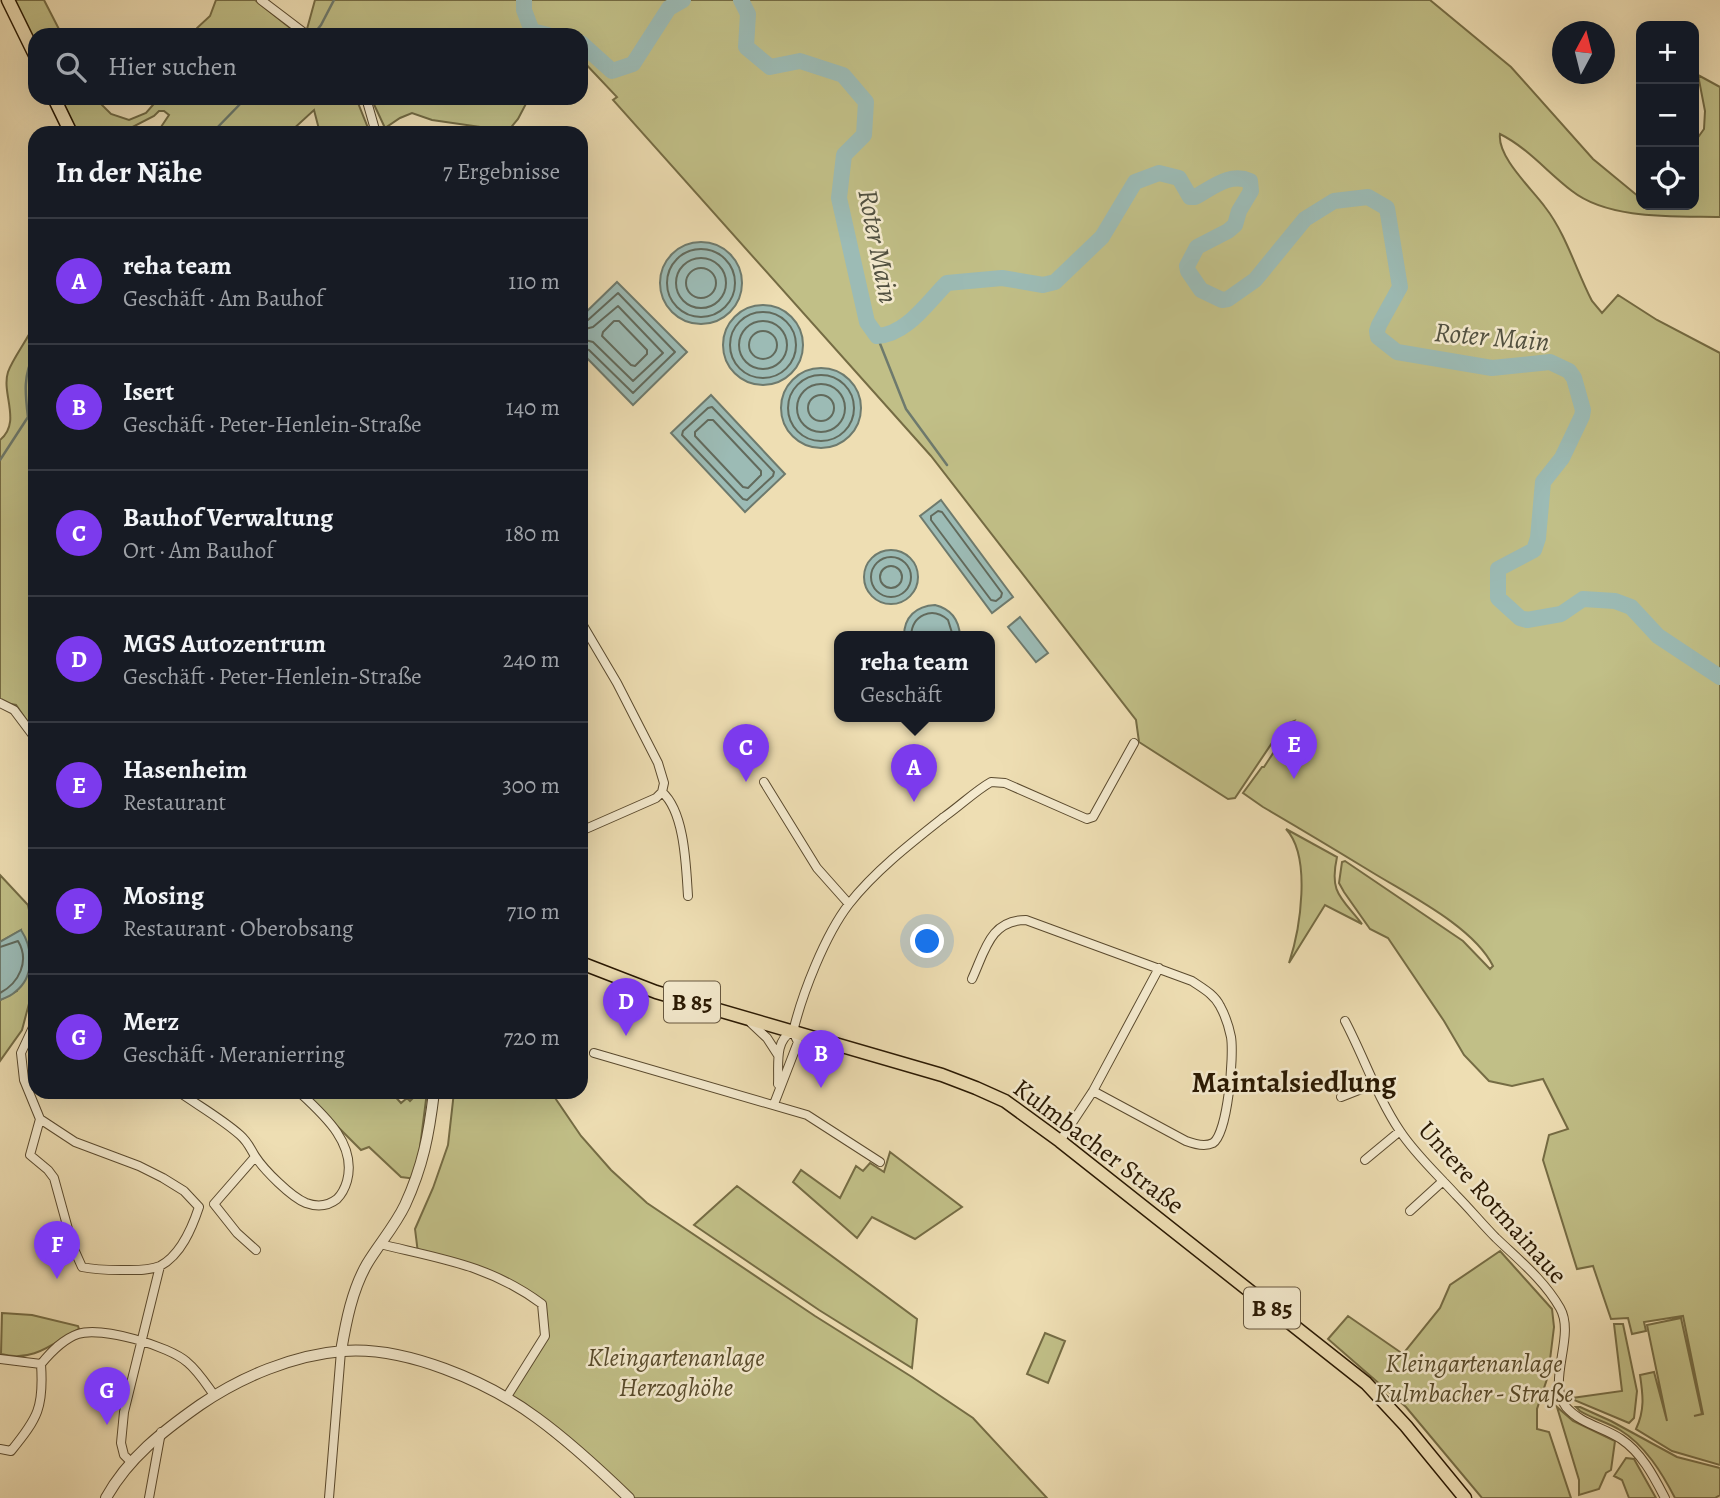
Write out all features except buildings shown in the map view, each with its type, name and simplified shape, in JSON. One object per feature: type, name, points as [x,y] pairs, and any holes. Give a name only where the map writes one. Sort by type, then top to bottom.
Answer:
[{"type":"main road","points":[[8,0],[28,41]]},
{"type":"main road","points":[[57,105],[68,126]]},
{"type":"main road","name":"Kulmbacher Straße","points":[[588,966],[656,992],[942,1075],[1004,1101],[1060,1141],[1366,1383],[1406,1426],[1465,1498]]},
{"type":"street","points":[[261,0],[298,28]]},
{"type":"street","points":[[368,105],[374,126]]},
{"type":"street","points":[[588,634],[658,763],[664,783],[662,792],[656,798],[588,828]]},
{"type":"street","points":[[0,703],[14,710],[28,728]]},
{"type":"street","points":[[774,1104],[798,1042],[793,1032],[811,978],[849,904],[882,869],[991,782],[1005,783],[1081,818],[1087,820],[1093,817],[1134,743]]},
{"type":"street","points":[[764,782],[817,868],[849,904]]},
{"type":"street","points":[[662,792],[669,797],[678,824],[685,854],[688,896]]},
{"type":"street","points":[[972,979],[996,930],[1007,922],[1020,920],[1033,921],[1159,968],[1192,981],[1212,995],[1223,1011],[1231,1039],[1226,1115],[1220,1136],[1215,1142],[1199,1145],[1186,1141],[1093,1091]]},
{"type":"street","points":[[1060,1141],[1093,1091],[1159,968]]},
{"type":"street","points":[[746,1018],[772,1044],[779,1061]]},
{"type":"street","name":"Untere Rotmainaue","points":[[1345,1021],[1374,1084],[1400,1131],[1443,1181],[1554,1297],[1563,1313],[1566,1328],[1560,1363],[1564,1404],[1577,1418],[1619,1438],[1630,1447],[1645,1464],[1665,1498]]},
{"type":"street","points":[[778,1090],[782,1040],[785,1035],[793,1032]]},
{"type":"street","points":[[28,1038],[21,1052],[24,1080],[28,1090]]},
{"type":"street","points":[[594,1053],[774,1104],[817,1120],[880,1162]]},
{"type":"street","points":[[1341,1097],[1374,1084]]},
{"type":"street","points":[[32,1099],[40,1119],[75,1142],[163,1178],[184,1191],[199,1207]]},
{"type":"street","points":[[189,1099],[239,1133],[250,1144],[255,1157],[278,1181],[304,1202],[327,1205],[338,1198],[345,1188],[349,1162],[341,1139],[306,1099]]},
{"type":"street","points":[[329,1498],[341,1351],[346,1324],[365,1267],[403,1209],[416,1179],[428,1141],[433,1099]]},
{"type":"street","points":[[40,1119],[30,1155],[54,1178],[73,1247],[82,1267],[140,1270],[160,1266]]},
{"type":"street","points":[[1365,1160],[1400,1131]]},
{"type":"street","points":[[199,1207],[214,1204],[255,1157]]},
{"type":"street","points":[[1410,1211],[1443,1181]]},
{"type":"street","points":[[214,1204],[237,1233],[256,1250]]},
{"type":"street","points":[[131,1462],[124,1455],[121,1443],[124,1412],[160,1266],[187,1238],[199,1207]]},
{"type":"street","points":[[380,1244],[471,1265],[517,1286],[542,1304],[545,1336],[506,1398]]},
{"type":"street","points":[[0,1449],[11,1451],[37,1416],[41,1399],[41,1364],[56,1347],[76,1334],[104,1331],[172,1353],[187,1361],[214,1395]]},
{"type":"street","points":[[106,1498],[131,1462],[161,1432],[214,1395],[261,1371],[341,1351],[394,1355],[429,1364],[457,1374],[506,1398],[536,1417],[629,1498]]},
{"type":"street","points":[[0,1359],[41,1364]]},
{"type":"street","points":[[149,1498],[161,1432]]},
{"type":"green space","points":[[14,0],[44,0],[58,28],[28,29]]},
{"type":"green space","points":[[216,0],[255,0],[290,28],[197,28],[210,16]]},
{"type":"green space","points":[[315,0],[1430,0],[1511,67],[1593,159],[1636,195],[1636,210],[1699,210],[1699,136],[1704,129],[1705,111],[1699,76],[1720,87],[1720,217],[1663,216],[1604,207],[1572,191],[1528,153],[1500,134],[1509,162],[1552,218],[1565,240],[1592,301],[1602,313],[1618,295],[1657,320],[1720,353],[1720,1465],[1672,1451],[1636,1429],[1642,1402],[1640,1375],[1654,1372],[1667,1421],[1647,1325],[1681,1318],[1702,1414],[1694,1416],[1703,1414],[1683,1316],[1644,1322],[1646,1331],[1632,1334],[1628,1318],[1611,1319],[1593,1266],[1577,1269],[1543,1160],[1549,1135],[1568,1129],[1543,1079],[1512,1086],[1489,1081],[1464,1055],[1388,938],[1370,929],[1344,892],[1339,883],[1342,862],[1345,861],[1463,941],[1490,969],[1493,966],[1483,951],[1438,912],[1243,793],[1264,767],[1294,721],[1284,725],[1235,798],[1228,799],[1139,742],[1136,720],[931,456],[613,100],[617,97],[588,66],[588,28],[307,28]]},
{"type":"green space","points":[[64,105],[102,105],[111,114],[129,120],[146,113],[153,105],[359,105],[367,126],[318,126],[314,110],[297,126],[162,126],[169,115],[159,111],[135,126],[74,126]]},
{"type":"green space","points":[[374,105],[525,105],[512,126],[473,126],[432,120],[412,113],[384,126]]},
{"type":"green space","points":[[28,337],[28,723],[16,705],[0,702],[0,440],[10,425],[7,380],[13,361]]},
{"type":"green space","points":[[1286,829],[1337,857],[1336,887],[1362,924],[1325,905],[1289,963],[1300,913],[1301,875],[1294,841]]},
{"type":"green space","points":[[0,875],[28,905],[28,1007],[22,1030],[0,1061],[0,1000],[17,991],[21,930],[0,942]]},
{"type":"green space","points":[[310,1099],[397,1099],[401,1103],[406,1099],[426,1099],[416,1179],[401,1177],[369,1147],[361,1150]]},
{"type":"green space","name":"Kleingartenanlage Herzoghöhe","points":[[453,1099],[556,1099],[581,1136],[611,1170],[647,1203],[973,1418],[1047,1498],[629,1498],[506,1398],[545,1336],[542,1304],[517,1286],[418,1253],[415,1229],[448,1145]]},
{"type":"green space","points":[[890,1152],[962,1207],[915,1239],[872,1217],[857,1238],[793,1182],[801,1170],[840,1198],[856,1166],[863,1171],[870,1163],[884,1172]]},
{"type":"green space","points":[[737,1186],[917,1319],[912,1368],[819,1310],[694,1225]]},
{"type":"green space","name":"Kleingartenanlage Kulmbacher - Straße","points":[[1500,1251],[1552,1309],[1554,1327],[1548,1376],[1537,1409],[1537,1429],[1549,1432],[1571,1498],[1482,1498],[1406,1407],[1328,1339],[1348,1316],[1403,1354],[1440,1308],[1450,1285]]},
{"type":"green space","points":[[2,1313],[32,1315],[78,1326],[79,1329],[33,1354],[1,1354]]},
{"type":"green space","points":[[1614,1324],[1623,1324],[1637,1391],[1634,1418],[1629,1423],[1572,1398],[1622,1391]]},
{"type":"green space","points":[[1045,1333],[1065,1341],[1048,1383],[1027,1374]]},
{"type":"green space","points":[[1557,1407],[1573,1421],[1615,1441],[1611,1470],[1606,1473],[1599,1489],[1579,1495],[1579,1480]]},
{"type":"green space","points":[[1576,1407],[1677,1457],[1720,1468],[1720,1495],[1715,1498],[1675,1498],[1658,1469],[1637,1443],[1620,1430]]},
{"type":"green space","points":[[1626,1458],[1634,1459],[1656,1498],[1629,1498],[1622,1480],[1614,1476]]},
{"type":"water","points":[[701,242],[717,245],[730,254],[739,267],[742,283],[739,299],[730,312],[717,321],[701,324],[685,321],[672,312],[663,299],[660,283],[663,267],[672,254],[685,245]]},
{"type":"water","points":[[617,282],[687,352],[633,405],[588,359],[588,310]]},
{"type":"water","points":[[763,305],[778,308],[791,317],[800,330],[803,345],[800,360],[791,373],[778,382],[763,385],[748,382],[735,373],[726,360],[723,345],[726,330],[735,317],[748,308]]},
{"type":"water","points":[[821,368],[836,371],[849,380],[858,393],[861,408],[858,423],[849,436],[836,445],[821,448],[806,445],[793,436],[784,423],[781,408],[784,393],[793,380],[806,371]]},
{"type":"water","points":[[711,395],[785,474],[745,512],[671,433]]},
{"type":"water","points":[[941,500],[1013,597],[992,613],[920,516]]},
{"type":"water","points":[[891,550],[910,558],[918,577],[910,596],[891,604],[872,596],[864,577],[872,558]]},
{"type":"water","points":[[935,605],[946,609],[953,616],[959,631],[905,631],[912,614]]},
{"type":"water","points":[[1020,617],[1048,653],[1036,662],[1008,627]]},
{"type":"water","points":[[21,930],[28,945],[28,974],[12,995],[0,1000],[0,942]]},
{"type":"waterway","points":[[319,28],[334,0]]},
{"type":"waterway","name":"Roter Main","points":[[524,0],[524,10],[531,28]]},
{"type":"waterway","name":"Roter Main","points":[[588,49],[612,71],[633,64],[669,8],[683,0]]},
{"type":"waterway","name":"Roter Main","points":[[741,0],[748,14],[746,47],[770,67],[800,61],[843,75],[866,102],[864,135],[844,155],[839,198],[867,322],[877,336],[888,334],[907,324],[947,283],[1002,278],[1043,285],[1055,282],[1102,237],[1135,182],[1159,173],[1179,178],[1190,197],[1235,178],[1250,181],[1251,191],[1239,211],[1235,225],[1197,247],[1187,266],[1201,290],[1222,300],[1228,299],[1255,280],[1305,219],[1334,201],[1368,197],[1387,208],[1400,287],[1379,325],[1378,337],[1397,352],[1492,368],[1550,362],[1569,371],[1574,378],[1583,410],[1582,416],[1562,458],[1543,482],[1538,538],[1534,550],[1498,569],[1498,598],[1520,618],[1527,620],[1561,614],[1583,599],[1615,601],[1631,607],[1658,636],[1720,677]]},
{"type":"waterway","points":[[219,126],[239,105]]},
{"type":"waterway","points":[[877,336],[906,409],[947,465]]},
{"type":"waterway","points":[[28,368],[28,417]]},
{"type":"waterway","points":[[0,460],[28,417]]},
{"type":"place","name":"Hasenheim","points":[[1294,779]]},
{"type":"place","name":"Bauhof Verwaltung","points":[[746,782]]},
{"type":"place","name":"reha team","points":[[914,802]]},
{"type":"place","name":"MGS Autozentrum","points":[[626,1036]]},
{"type":"place","name":"Isert","points":[[821,1088]]},
{"type":"place","name":"Mosing","points":[[57,1279]]},
{"type":"place","name":"Merz","points":[[107,1425]]},
{"type":"district","name":"Maintalsiedlung","points":[[1294,1082]]}]
